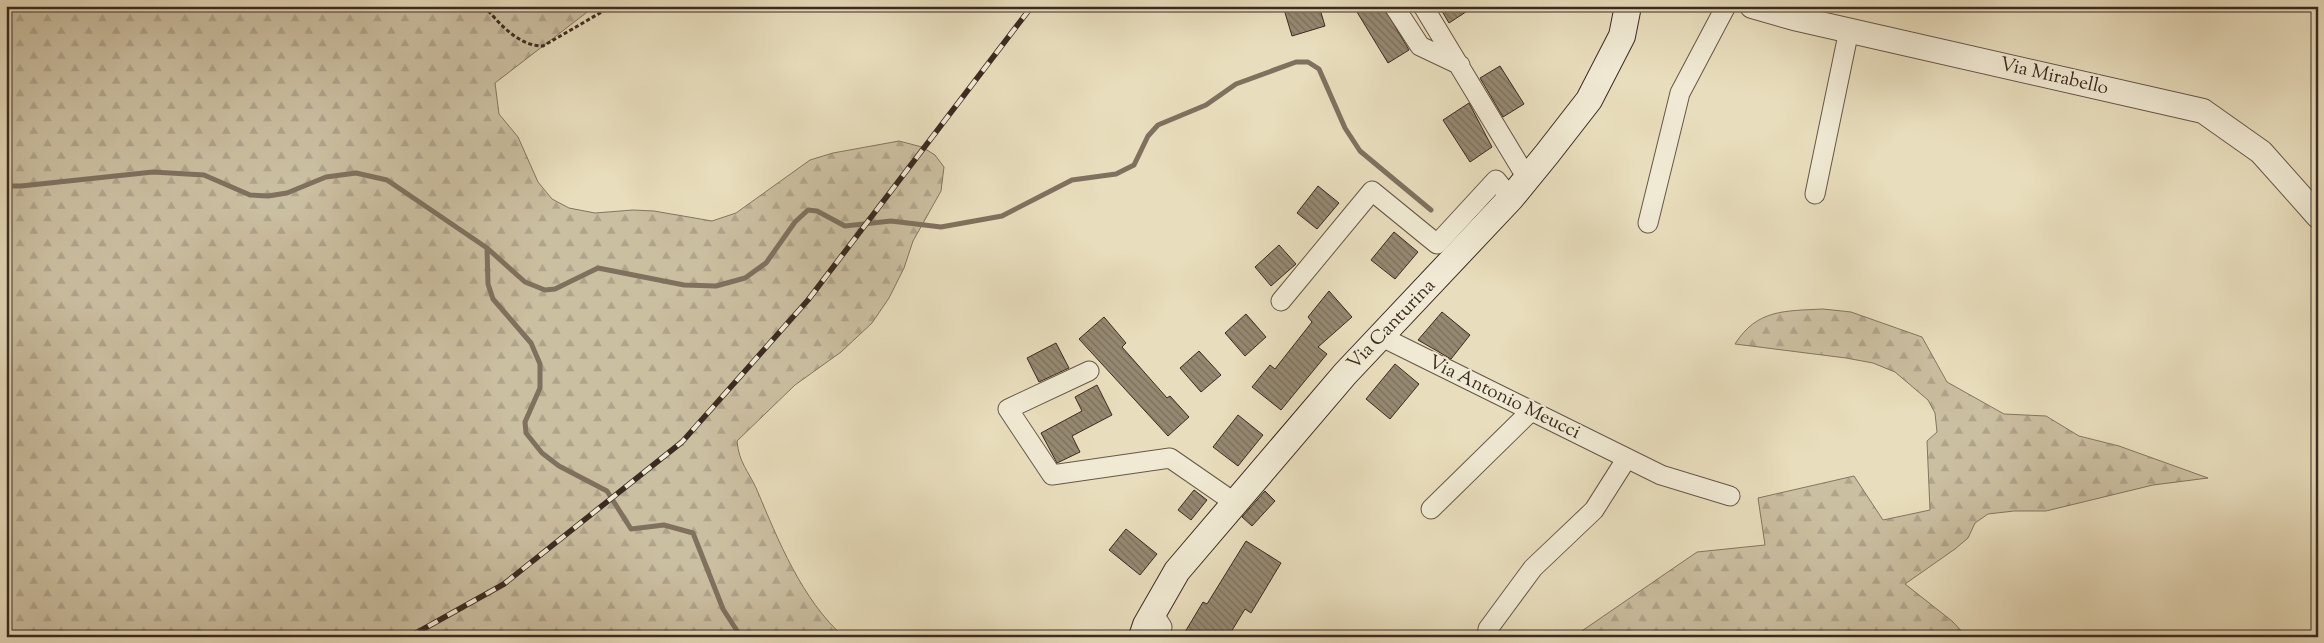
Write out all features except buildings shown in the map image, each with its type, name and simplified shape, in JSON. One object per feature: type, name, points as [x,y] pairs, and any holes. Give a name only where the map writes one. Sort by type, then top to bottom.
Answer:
[{"type":"main road","name":"Via Canturina","points":[[1142,637],[1146,625],[1156,625],[1177,571],[1345,374],[1382,338],[1511,198],[1589,100],[1622,36],[1628,6]]},
{"type":"street","points":[[1394,6],[1420,46],[1460,65]]},
{"type":"street","points":[[1423,6],[1527,178]]},
{"type":"street","points":[[1648,223],[1680,93],[1726,6]]},
{"type":"street","name":"Via Mirabello","points":[[1752,6],[2203,111],[2261,152],[2318,216]]},
{"type":"street","points":[[1815,194],[1849,30]]},
{"type":"street","points":[[1281,301],[1372,191],[1438,244],[1496,180],[1511,198]]},
{"type":"street","name":"Via Antonio Meucci","points":[[1382,338],[1661,475],[1730,496]]},
{"type":"street","points":[[1089,370],[1008,409],[1052,475],[1170,458],[1235,503]]},
{"type":"street","points":[[1431,509],[1531,411]]},
{"type":"street","points":[[1487,637],[1488,629],[1533,568],[1594,510],[1627,458]]},
{"type":"path","points":[[484,6],[504,28],[532,46],[543,46],[612,6]]},
{"type":"green space","points":[[6,6],[595,6],[495,83],[499,114],[518,137],[538,182],[552,199],[569,208],[595,213],[633,210],[654,211],[712,221],[736,213],[810,160],[833,153],[899,141],[922,147],[935,155],[944,167],[941,191],[913,241],[904,268],[889,298],[872,323],[841,352],[795,385],[737,441],[742,461],[793,568],[816,605],[844,637],[6,637]]},
{"type":"green space","points":[[1823,309],[1851,312],[1922,337],[1947,382],[2004,414],[2046,416],[2079,436],[2119,446],[2208,478],[2153,485],[2046,511],[2014,511],[1988,514],[1975,523],[1968,538],[1955,549],[1905,584],[1952,621],[1967,637],[1573,637],[1697,552],[1765,545],[1758,498],[1854,476],[1883,520],[1930,510],[1927,441],[1937,432],[1935,413],[1928,400],[1895,372],[1873,363],[1735,344],[1753,324],[1762,318],[1796,310]]},
{"type":"waterway","points":[[6,186],[153,172],[204,175],[250,195],[268,196],[287,193],[326,177],[356,173],[387,180],[487,248],[525,282],[545,290],[555,289],[598,268],[684,285],[716,286],[745,278],[766,263],[795,222],[808,210],[817,211],[845,226],[891,221],[941,227],[1002,216],[1072,180],[1116,174],[1134,165],[1148,136],[1158,125],[1206,105],[1236,84],[1296,62],[1308,62],[1319,69],[1345,128],[1360,151],[1431,210]]},
{"type":"waterway","points":[[487,248],[488,284],[493,299],[531,343],[540,364],[540,388],[525,422],[526,433],[542,453],[559,466],[607,491],[631,529],[664,525],[693,533],[723,609],[741,637]]},
{"type":"railway","points":[[409,637],[504,584],[682,442],[808,300],[1032,6]]}]
